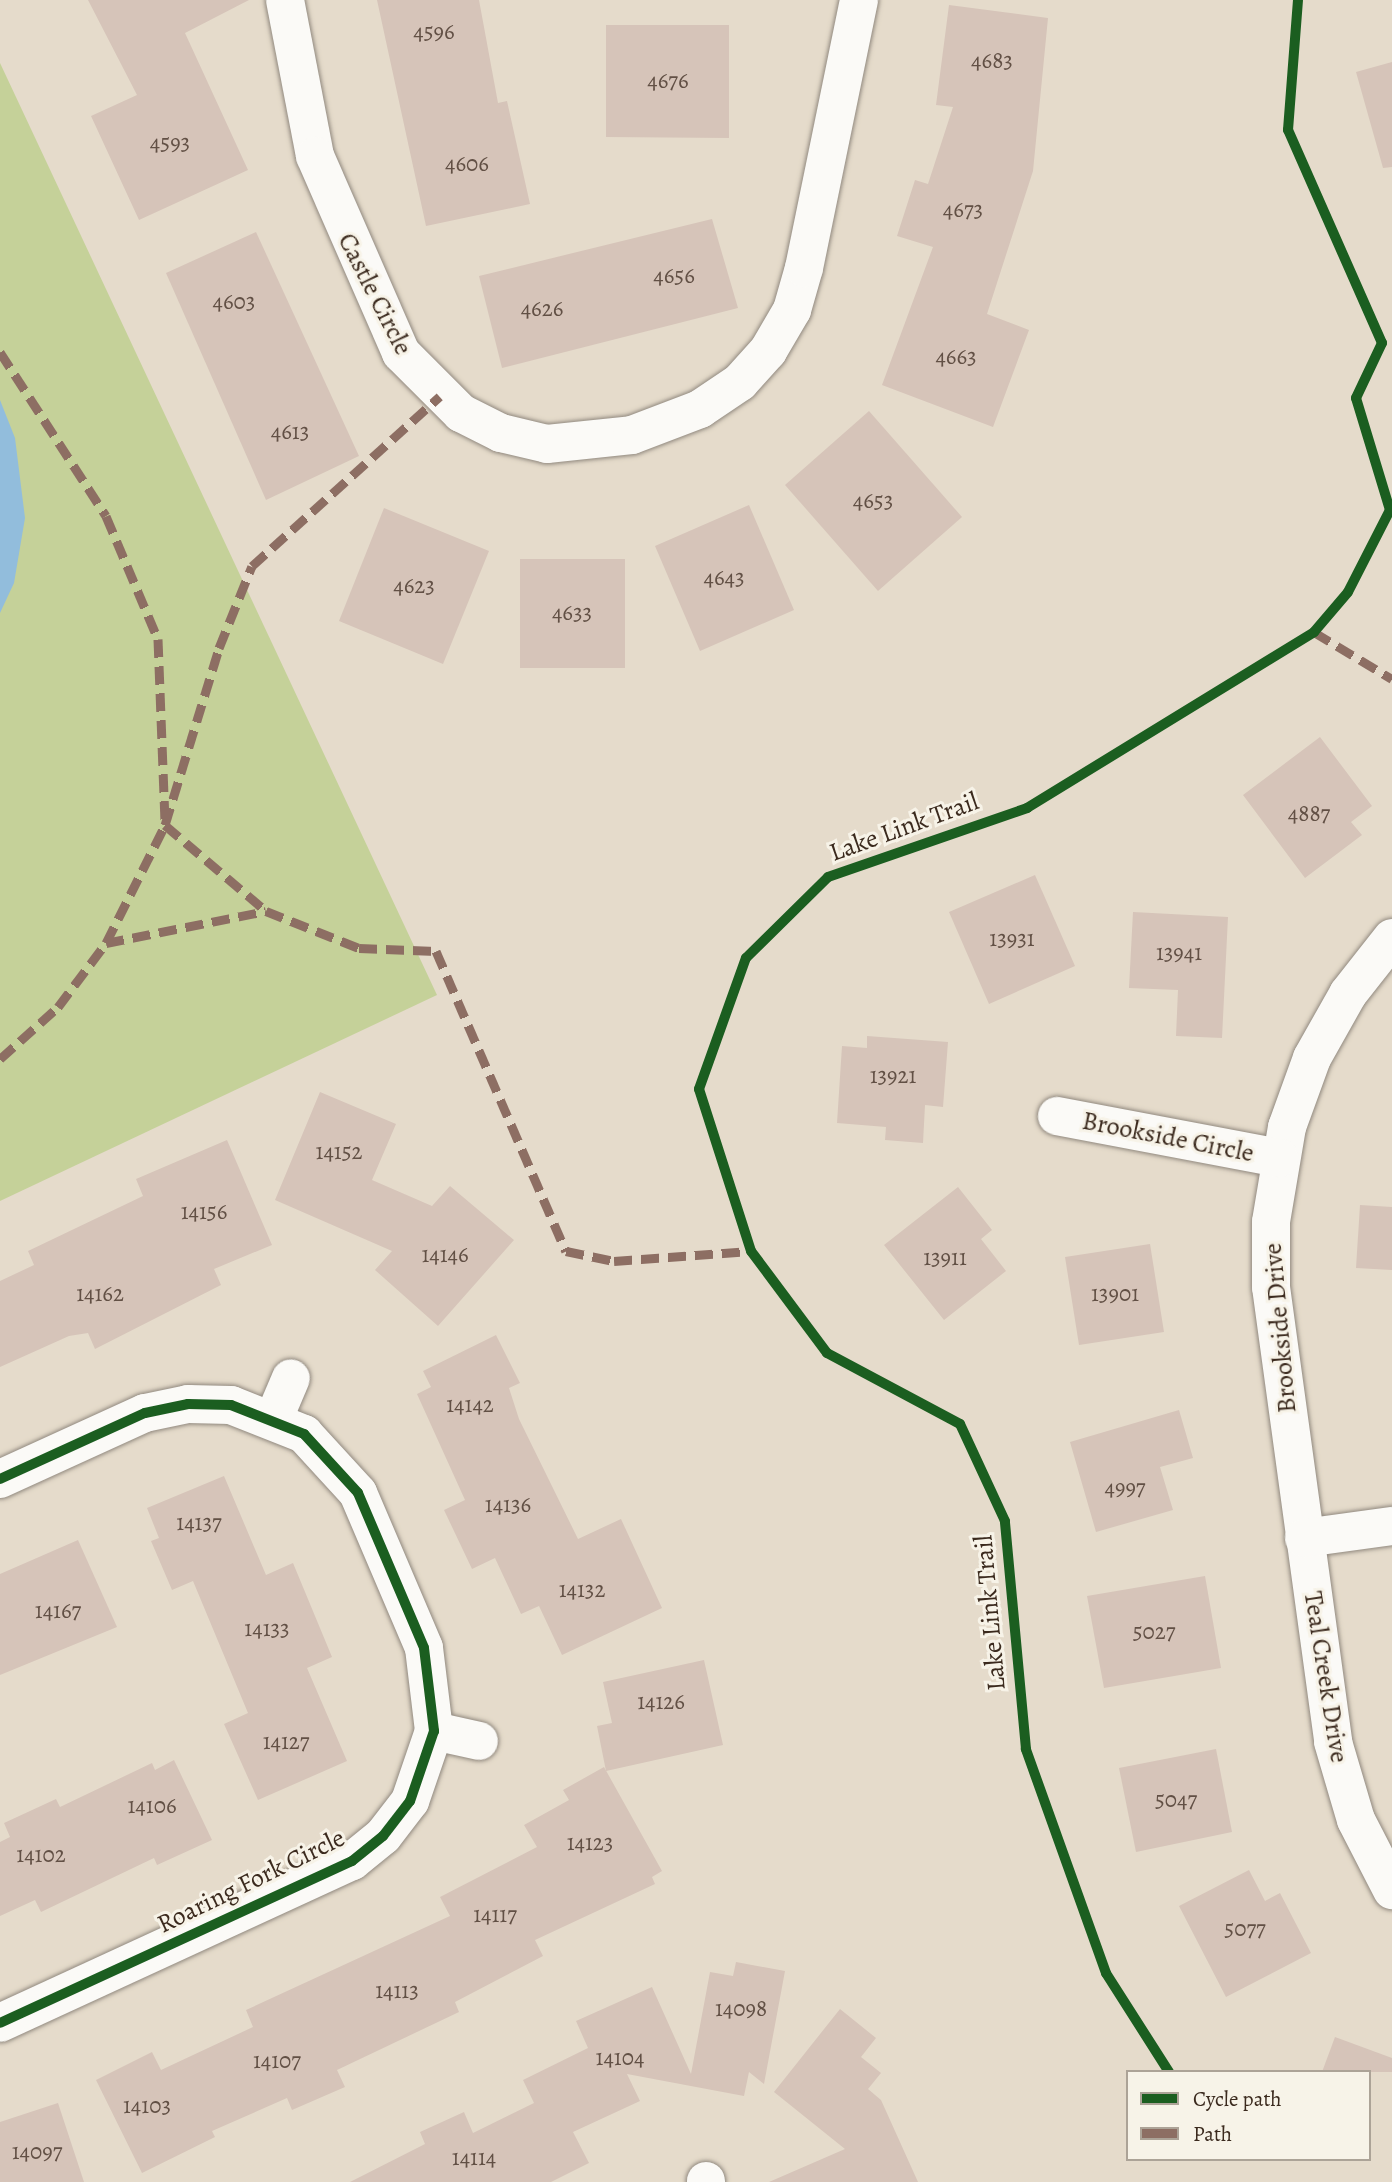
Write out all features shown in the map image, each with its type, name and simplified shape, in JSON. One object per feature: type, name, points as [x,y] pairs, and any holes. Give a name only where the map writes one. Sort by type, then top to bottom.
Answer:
[{"type":"street","name":"Castle Circle","points":[[285,0],[315,156],[401,353],[461,413],[501,433],[547,444],[632,435],[700,409],[740,382],[768,351],[792,310],[804,268],[859,0]]},
{"type":"street","name":"Brookside Drive","points":[[1304,1538],[1271,1287],[1279,1158],[1312,1058],[1348,994],[1392,938]]},
{"type":"street","name":"Brookside Circle","points":[[1057,1116],[1279,1158]]},
{"type":"street","points":[[0,1479],[145,1413],[210,1405],[274,1418],[291,1378]]},
{"type":"street","name":"Roaring Fork Circle","points":[[0,2023],[352,1861],[410,1801],[434,1731],[424,1648],[358,1493],[337,1463],[274,1418]]},
{"type":"street","points":[[1304,1538],[1392,1526]]},
{"type":"street","name":"Teal Creek Drive","points":[[1304,1538],[1333,1742],[1356,1820],[1392,1890]]},
{"type":"street","points":[[434,1731],[479,1741]]},
{"type":"green space","points":[[0,63],[437,995],[0,1201]]},
{"type":"water","points":[[0,400],[15,438],[25,518],[14,583],[0,613]]},
{"type":"building","points":[[88,0],[249,0],[185,33],[248,170],[139,220],[91,116],[137,95]]},
{"type":"building","points":[[377,0],[479,0],[498,103],[507,101],[530,204],[426,226]]},
{"type":"building","points":[[949,5],[1048,18],[1033,171],[987,314],[1029,330],[993,427],[882,385],[933,247],[897,236],[915,180],[928,184],[953,107],[936,105]]},
{"type":"building","points":[[606,25],[729,25],[729,138],[606,137]]},
{"type":"building","points":[[1392,62],[1392,167],[1383,168],[1356,72]]},
{"type":"building","points":[[712,219],[738,308],[502,368],[479,276]]},
{"type":"building","points":[[256,232],[359,456],[266,500],[166,273]]},
{"type":"building","points":[[869,411],[962,517],[878,591],[785,485]]},
{"type":"building","points":[[749,505],[794,610],[700,651],[655,546]]},
{"type":"building","points":[[384,508],[489,551],[443,664],[339,621]]},
{"type":"building","points":[[520,559],[625,559],[625,668],[520,668]]},
{"type":"building","points":[[1320,737],[1372,806],[1351,822],[1362,835],[1305,878],[1243,795]]},
{"type":"building","points":[[1035,875],[1075,966],[989,1004],[949,912]]},
{"type":"building","points":[[1133,912],[1228,917],[1222,1038],[1176,1036],[1178,990],[1129,988]]},
{"type":"building","points":[[867,1036],[948,1042],[943,1107],[925,1105],[923,1143],[885,1140],[886,1127],[837,1123],[842,1046],[867,1048]]},
{"type":"building","points":[[320,1092],[396,1124],[372,1180],[432,1206],[450,1186],[514,1240],[438,1326],[375,1270],[392,1251],[275,1200]]},
{"type":"building","points":[[227,1140],[272,1245],[214,1269],[221,1285],[95,1349],[88,1333],[69,1336],[0,1367],[0,1281],[34,1265],[28,1251],[143,1196],[136,1179]]},
{"type":"building","points":[[958,1187],[992,1230],[981,1239],[1006,1271],[944,1320],[884,1245]]},
{"type":"building","points":[[1360,1205],[1392,1207],[1392,1270],[1356,1268]]},
{"type":"building","points":[[1150,1244],[1164,1332],[1079,1345],[1065,1257]]},
{"type":"building","points":[[496,1335],[520,1383],[509,1388],[519,1419],[578,1539],[621,1519],[662,1608],[562,1655],[539,1606],[521,1614],[495,1558],[472,1569],[444,1510],[465,1500],[417,1394],[431,1387],[423,1371]]},
{"type":"building","points":[[1179,1410],[1193,1458],[1160,1467],[1173,1510],[1096,1532],[1070,1442]]},
{"type":"building","points":[[224,1476],[266,1575],[293,1563],[332,1657],[307,1668],[347,1761],[258,1800],[224,1724],[248,1713],[193,1581],[172,1590],[151,1541],[159,1538],[147,1508]]},
{"type":"building","points":[[78,1540],[117,1627],[0,1675],[0,1574]]},
{"type":"building","points":[[1205,1576],[1221,1668],[1104,1688],[1087,1596]]},
{"type":"building","points":[[704,1660],[723,1745],[606,1771],[597,1726],[612,1723],[603,1682]]},
{"type":"building","points":[[1216,1749],[1232,1832],[1136,1852],[1119,1768]]},
{"type":"building","points":[[174,1760],[212,1840],[157,1865],[154,1858],[41,1912],[35,1900],[0,1916],[0,1842],[10,1837],[4,1823],[56,1799],[60,1807],[152,1763],[155,1770]]},
{"type":"building","points":[[604,1767],[662,1871],[652,1877],[655,1884],[535,1940],[543,1956],[455,2002],[459,2012],[337,2070],[345,2087],[292,2110],[287,2098],[212,2131],[215,2137],[142,2173],[96,2080],[152,2052],[161,2070],[253,2027],[246,2010],[450,1916],[440,1897],[537,1847],[524,1825],[569,1800],[563,1790]]},
{"type":"building","points":[[1249,1870],[1265,1901],[1280,1893],[1311,1953],[1226,1997],[1179,1906]]},
{"type":"building","points":[[736,1962],[785,1971],[764,2084],[749,2072],[744,2096],[627,2074],[640,2101],[573,2132],[589,2163],[551,2182],[350,2182],[425,2144],[420,2132],[464,2112],[473,2133],[534,2103],[523,2080],[588,2048],[576,2021],[652,1987],[691,2074],[710,1972],[733,1976]]},
{"type":"building","points":[[840,2009],[876,2038],[861,2057],[881,2073],[868,2089],[881,2100],[918,2182],[769,2182],[845,2149],[774,2092]]},
{"type":"building","points":[[1335,2037],[1392,2058],[1392,2072],[1323,2070]]},
{"type":"building","points":[[58,2103],[84,2182],[0,2182],[0,2122]]},
{"type":"marked path","points":[[0,352],[106,516],[158,639],[165,825],[266,911]]},
{"type":"marked path","points":[[106,943],[165,825],[219,648],[252,566],[440,396]]},
{"type":"marked path","points":[[1314,632],[1392,679]]},
{"type":"marked path","points":[[0,1059],[58,1007],[106,943],[266,911],[359,948],[436,951],[566,1251],[614,1261],[751,1251]]},
{"type":"cycle path","name":"Lake Link Trail","points":[[1168,2070],[1106,1973],[1026,1749],[1005,1521],[960,1424],[827,1353],[751,1251],[699,1089],[746,958],[828,877],[1027,808],[1314,632],[1348,592],[1390,510],[1356,398],[1382,343],[1288,130],[1298,0]]},
{"type":"cycle path","points":[[0,1479],[145,1413],[188,1404],[231,1405],[304,1434],[358,1493],[424,1648],[434,1731],[410,1801],[383,1836],[352,1861],[0,2023]]}]
